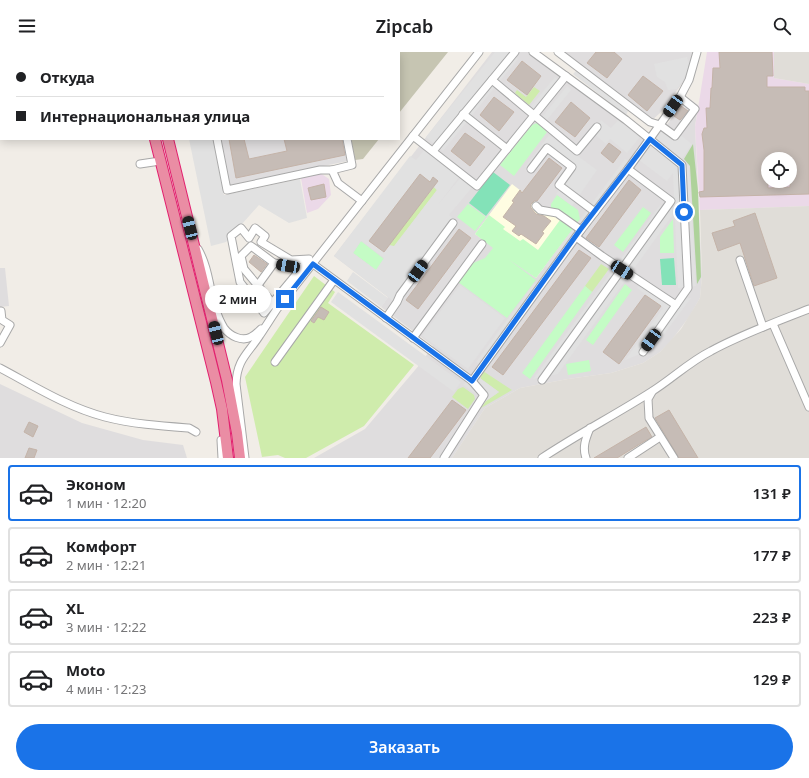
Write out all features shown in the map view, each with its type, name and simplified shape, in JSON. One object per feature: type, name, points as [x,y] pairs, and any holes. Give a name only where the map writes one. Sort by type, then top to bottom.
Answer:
[{"type":"highway","points":[[155,140],[216,382],[223,415],[228,458]]},
{"type":"highway","points":[[168,140],[227,380],[240,458]]},
{"type":"street","points":[[245,458],[236,390],[236,375],[240,363],[260,336],[275,306],[301,268],[309,259],[291,260],[261,242],[265,236],[255,228],[249,238],[241,228],[231,236],[240,282],[264,313],[275,306],[311,266],[479,52]]},
{"type":"street","points":[[433,151],[514,52]]},
{"type":"street","points":[[533,52],[650,139],[682,165],[688,288],[643,352]]},
{"type":"street","points":[[558,52],[650,122],[660,125],[675,136],[695,109],[680,97]]},
{"type":"street","points":[[472,381],[580,230],[628,169],[680,97],[689,80],[697,52]]},
{"type":"street","points":[[413,136],[477,186],[566,76]]},
{"type":"street","points":[[492,80],[577,151],[597,127]]},
{"type":"street","points":[[464,114],[507,149]]},
{"type":"street","points":[[217,140],[227,190],[320,170],[332,170],[352,165],[347,140]]},
{"type":"street","points":[[531,169],[547,148],[572,167],[559,185],[595,212]]},
{"type":"street","points":[[140,164],[160,161]]},
{"type":"street","points":[[542,380],[671,201],[628,169]]},
{"type":"street","points":[[332,170],[338,183],[362,201]]},
{"type":"street","points":[[536,206],[540,210],[557,213],[580,230]]},
{"type":"street","points":[[386,318],[400,295],[453,223]]},
{"type":"street","points":[[576,237],[622,270],[676,305]]},
{"type":"street","points":[[193,242],[202,256],[219,316],[225,330],[235,337],[246,339],[251,338],[266,325]]},
{"type":"street","points":[[413,338],[482,244]]},
{"type":"street","points":[[275,306],[244,269],[241,256],[251,246],[274,263],[301,268],[311,266],[334,280],[472,381],[484,394],[444,458]]},
{"type":"street","points":[[740,260],[763,327]]},
{"type":"street","points":[[258,285],[274,263]]},
{"type":"street","points":[[275,362],[334,280]]},
{"type":"street","points":[[542,458],[652,392],[693,361],[712,350],[763,327],[809,309]]},
{"type":"street","points":[[0,342],[10,324],[2,320],[1,311]]},
{"type":"street","points":[[773,324],[809,406]]},
{"type":"street","points":[[0,368],[47,394],[78,408],[104,417],[126,422],[189,428],[196,432]]},
{"type":"street","points":[[216,382],[222,458]]},
{"type":"street","points":[[652,392],[648,399],[649,418],[674,458]]},
{"type":"street","points":[[586,458],[584,453],[585,442],[590,428]]},
{"type":"street","points":[[628,458],[660,437]]},
{"type":"shaded area","points":[[400,52],[448,52],[400,112]]},
{"type":"shaded area","points":[[492,52],[529,52],[653,144],[687,97],[698,105],[695,127],[702,276],[700,298],[689,317],[671,341],[660,352],[643,363],[611,373],[520,388],[485,408],[452,458],[314,458],[365,429],[421,363],[433,346],[381,307],[388,297],[334,256]],"holes":[[[512,185],[543,208],[475,234]]]},
{"type":"shaded area","points":[[495,52],[509,52],[518,59],[443,151],[426,137]]},
{"type":"shaded area","points":[[559,52],[692,52],[691,67],[687,77],[660,113],[651,121]]},
{"type":"shaded area","points":[[707,52],[774,52],[774,78],[809,84],[809,206],[700,210],[695,127]]},
{"type":"shaded area","points":[[774,52],[809,52],[809,84],[774,78]]},
{"type":"shaded area","points":[[687,57],[690,67],[682,82],[677,89],[668,90],[665,82],[657,77],[654,64]]},
{"type":"shaded area","points":[[576,71],[628,111],[626,115],[573,74]]},
{"type":"shaded area","points":[[555,77],[559,80],[534,111],[530,107]]},
{"type":"shaded area","points":[[567,86],[571,90],[547,120],[542,117]]},
{"type":"shaded area","points":[[601,120],[611,128],[618,120],[640,137],[627,153],[610,139],[606,144],[592,132]]},
{"type":"shaded area","points":[[666,124],[692,144],[682,159],[689,166],[696,286],[678,288],[673,173],[667,181],[639,160]]},
{"type":"shaded area","points":[[549,135],[597,170],[572,206],[556,194],[575,167],[549,148],[532,171],[525,167]]},
{"type":"shaded area","points":[[189,140],[213,140],[224,195],[300,179],[307,218],[289,223],[259,205],[226,242],[211,246]]},
{"type":"shaded area","points":[[220,140],[344,140],[348,161],[230,185]]},
{"type":"shaded area","points":[[351,140],[378,140],[363,159],[355,160]]},
{"type":"shaded area","points":[[425,149],[460,176],[437,206],[461,177],[473,186],[449,215],[455,220],[393,301],[334,256],[410,156],[416,160]],"holes":[[[420,174],[430,182],[434,178],[438,181],[434,187],[437,190],[394,246],[389,245],[384,252],[369,241]],[[361,241],[384,258],[376,270],[353,253]]]},
{"type":"shaded area","points":[[625,159],[629,161],[549,268],[545,266]]},
{"type":"shaded area","points":[[632,168],[672,196],[672,216],[558,374],[533,379],[660,205],[663,208],[667,202]]},
{"type":"shaded area","points":[[320,173],[329,179],[331,195],[318,209],[307,213],[301,178]]},
{"type":"shaded area","points":[[512,184],[543,208],[576,225],[536,278],[475,234]]},
{"type":"shaded area","points":[[809,206],[809,458],[452,458],[485,408],[520,388],[611,373],[643,363],[660,352],[681,329],[700,298],[702,276],[700,210]]},
{"type":"shaded area","points":[[0,268],[5,268],[9,306],[0,307]]},
{"type":"shaded area","points":[[353,272],[388,298],[381,307],[347,281]]},
{"type":"shaded area","points":[[644,278],[675,299],[691,298],[660,340],[645,352],[625,360],[663,308],[637,288]]},
{"type":"shaded area","points":[[534,283],[536,285],[479,364],[476,362]]},
{"type":"shaded area","points":[[460,285],[505,318],[468,369],[422,336]]},
{"type":"shaded area","points":[[338,292],[461,382],[454,392],[331,302]]},
{"type":"shaded area","points":[[473,373],[499,392],[486,401],[463,385]]},
{"type":"shaded area","points":[[0,384],[82,423],[143,440],[183,445],[187,458],[0,458]]},
{"type":"green space","points":[[534,87],[540,91],[529,105],[515,93],[517,90],[526,97]]},
{"type":"green space","points":[[537,123],[547,132],[514,176],[500,165],[532,125]]},
{"type":"green space","points":[[693,144],[698,191],[701,277],[697,284],[690,166],[684,159]]},
{"type":"green space","points":[[493,172],[510,185],[486,216],[469,203]]},
{"type":"green space","points":[[434,187],[437,190],[394,247],[389,245]]},
{"type":"green space","points":[[557,195],[578,210],[580,219],[576,225],[551,209],[551,204]]},
{"type":"green space","points":[[468,204],[486,217],[475,231],[457,217]]},
{"type":"green space","points":[[643,207],[651,213],[623,252],[614,245]]},
{"type":"green space","points":[[489,215],[505,227],[503,229],[520,241],[523,239],[538,250],[560,220],[573,229],[536,278],[508,259],[536,280],[507,318],[458,282],[471,264],[485,258],[493,248],[475,234]]},
{"type":"green space","points":[[673,219],[674,253],[660,253],[660,237]]},
{"type":"green space","points":[[361,241],[384,259],[376,270],[353,253]]},
{"type":"green space","points":[[674,258],[676,285],[662,285],[660,259]]},
{"type":"green space","points":[[601,264],[609,269],[592,292],[585,286]]},
{"type":"green space","points":[[314,276],[335,292],[328,303],[414,365],[364,426],[306,458],[285,458],[278,455],[262,457],[245,377]]},
{"type":"green space","points":[[625,284],[632,290],[593,345],[586,340]]},
{"type":"green space","points":[[585,286],[592,292],[530,379],[522,373]]},
{"type":"green space","points":[[589,360],[591,371],[568,375],[566,364]]},
{"type":"green space","points":[[483,371],[512,390],[481,408],[486,401],[499,392],[481,379],[480,375]]},
{"type":"green space","points":[[463,387],[474,395],[475,399],[468,409],[452,397],[458,389]]},
{"type":"building","points":[[596,52],[614,52],[622,59],[607,78],[587,63]]},
{"type":"building","points":[[719,52],[772,52],[773,76],[767,76],[767,87],[805,87],[805,91],[809,91],[809,194],[700,197],[699,192],[704,191],[704,150],[702,134],[704,128],[707,128],[706,108],[710,108],[713,68],[720,68]]},
{"type":"building","points":[[522,61],[541,76],[527,95],[507,80]]},
{"type":"building","points":[[643,76],[663,91],[647,111],[628,95]]},
{"type":"building","points":[[494,97],[514,112],[499,131],[480,115]]},
{"type":"building","points":[[571,102],[590,118],[575,137],[555,122]]},
{"type":"building","points":[[681,106],[688,111],[680,120],[674,116]]},
{"type":"building","points":[[465,133],[485,147],[470,166],[451,151]]},
{"type":"building","points":[[229,140],[244,140],[249,159],[287,151],[284,140],[342,140],[345,155],[236,178]]},
{"type":"building","points":[[609,143],[621,152],[613,163],[601,153]]},
{"type":"building","points":[[549,158],[562,168],[537,201],[534,201],[531,204],[531,208],[536,214],[544,216],[551,221],[542,232],[544,233],[536,244],[521,234],[519,236],[512,231],[516,226],[503,217],[514,202],[512,201],[520,190],[522,193]]},
{"type":"building","points":[[420,174],[430,182],[433,177],[438,181],[384,252],[369,241]]},
{"type":"building","points":[[629,180],[641,190],[599,247],[586,238]]},
{"type":"building","points":[[324,184],[326,197],[311,200],[308,188]]},
{"type":"building","points":[[755,213],[777,278],[754,286],[740,243],[718,251],[712,233],[735,226],[733,221]]},
{"type":"building","points":[[459,229],[471,238],[418,309],[406,300]]},
{"type":"building","points":[[579,250],[591,258],[503,375],[492,367]]},
{"type":"building","points":[[254,255],[267,264],[261,272],[249,262]]},
{"type":"building","points":[[645,295],[661,306],[619,364],[603,352]]},
{"type":"building","points":[[321,307],[329,312],[324,320],[318,317],[314,323],[311,321]]},
{"type":"building","points":[[452,400],[466,410],[430,458],[408,458]]},
{"type":"building","points":[[669,410],[698,458],[679,458],[655,418]]},
{"type":"building","points":[[29,422],[38,426],[33,437],[24,432]]},
{"type":"building","points":[[646,427],[652,437],[617,458],[594,458]]},
{"type":"building","points":[[29,448],[37,450],[34,458],[25,458]]},
{"type":"route","points":[[285,299],[313,264],[472,381],[580,230],[650,139],[682,165],[684,212]]}]
